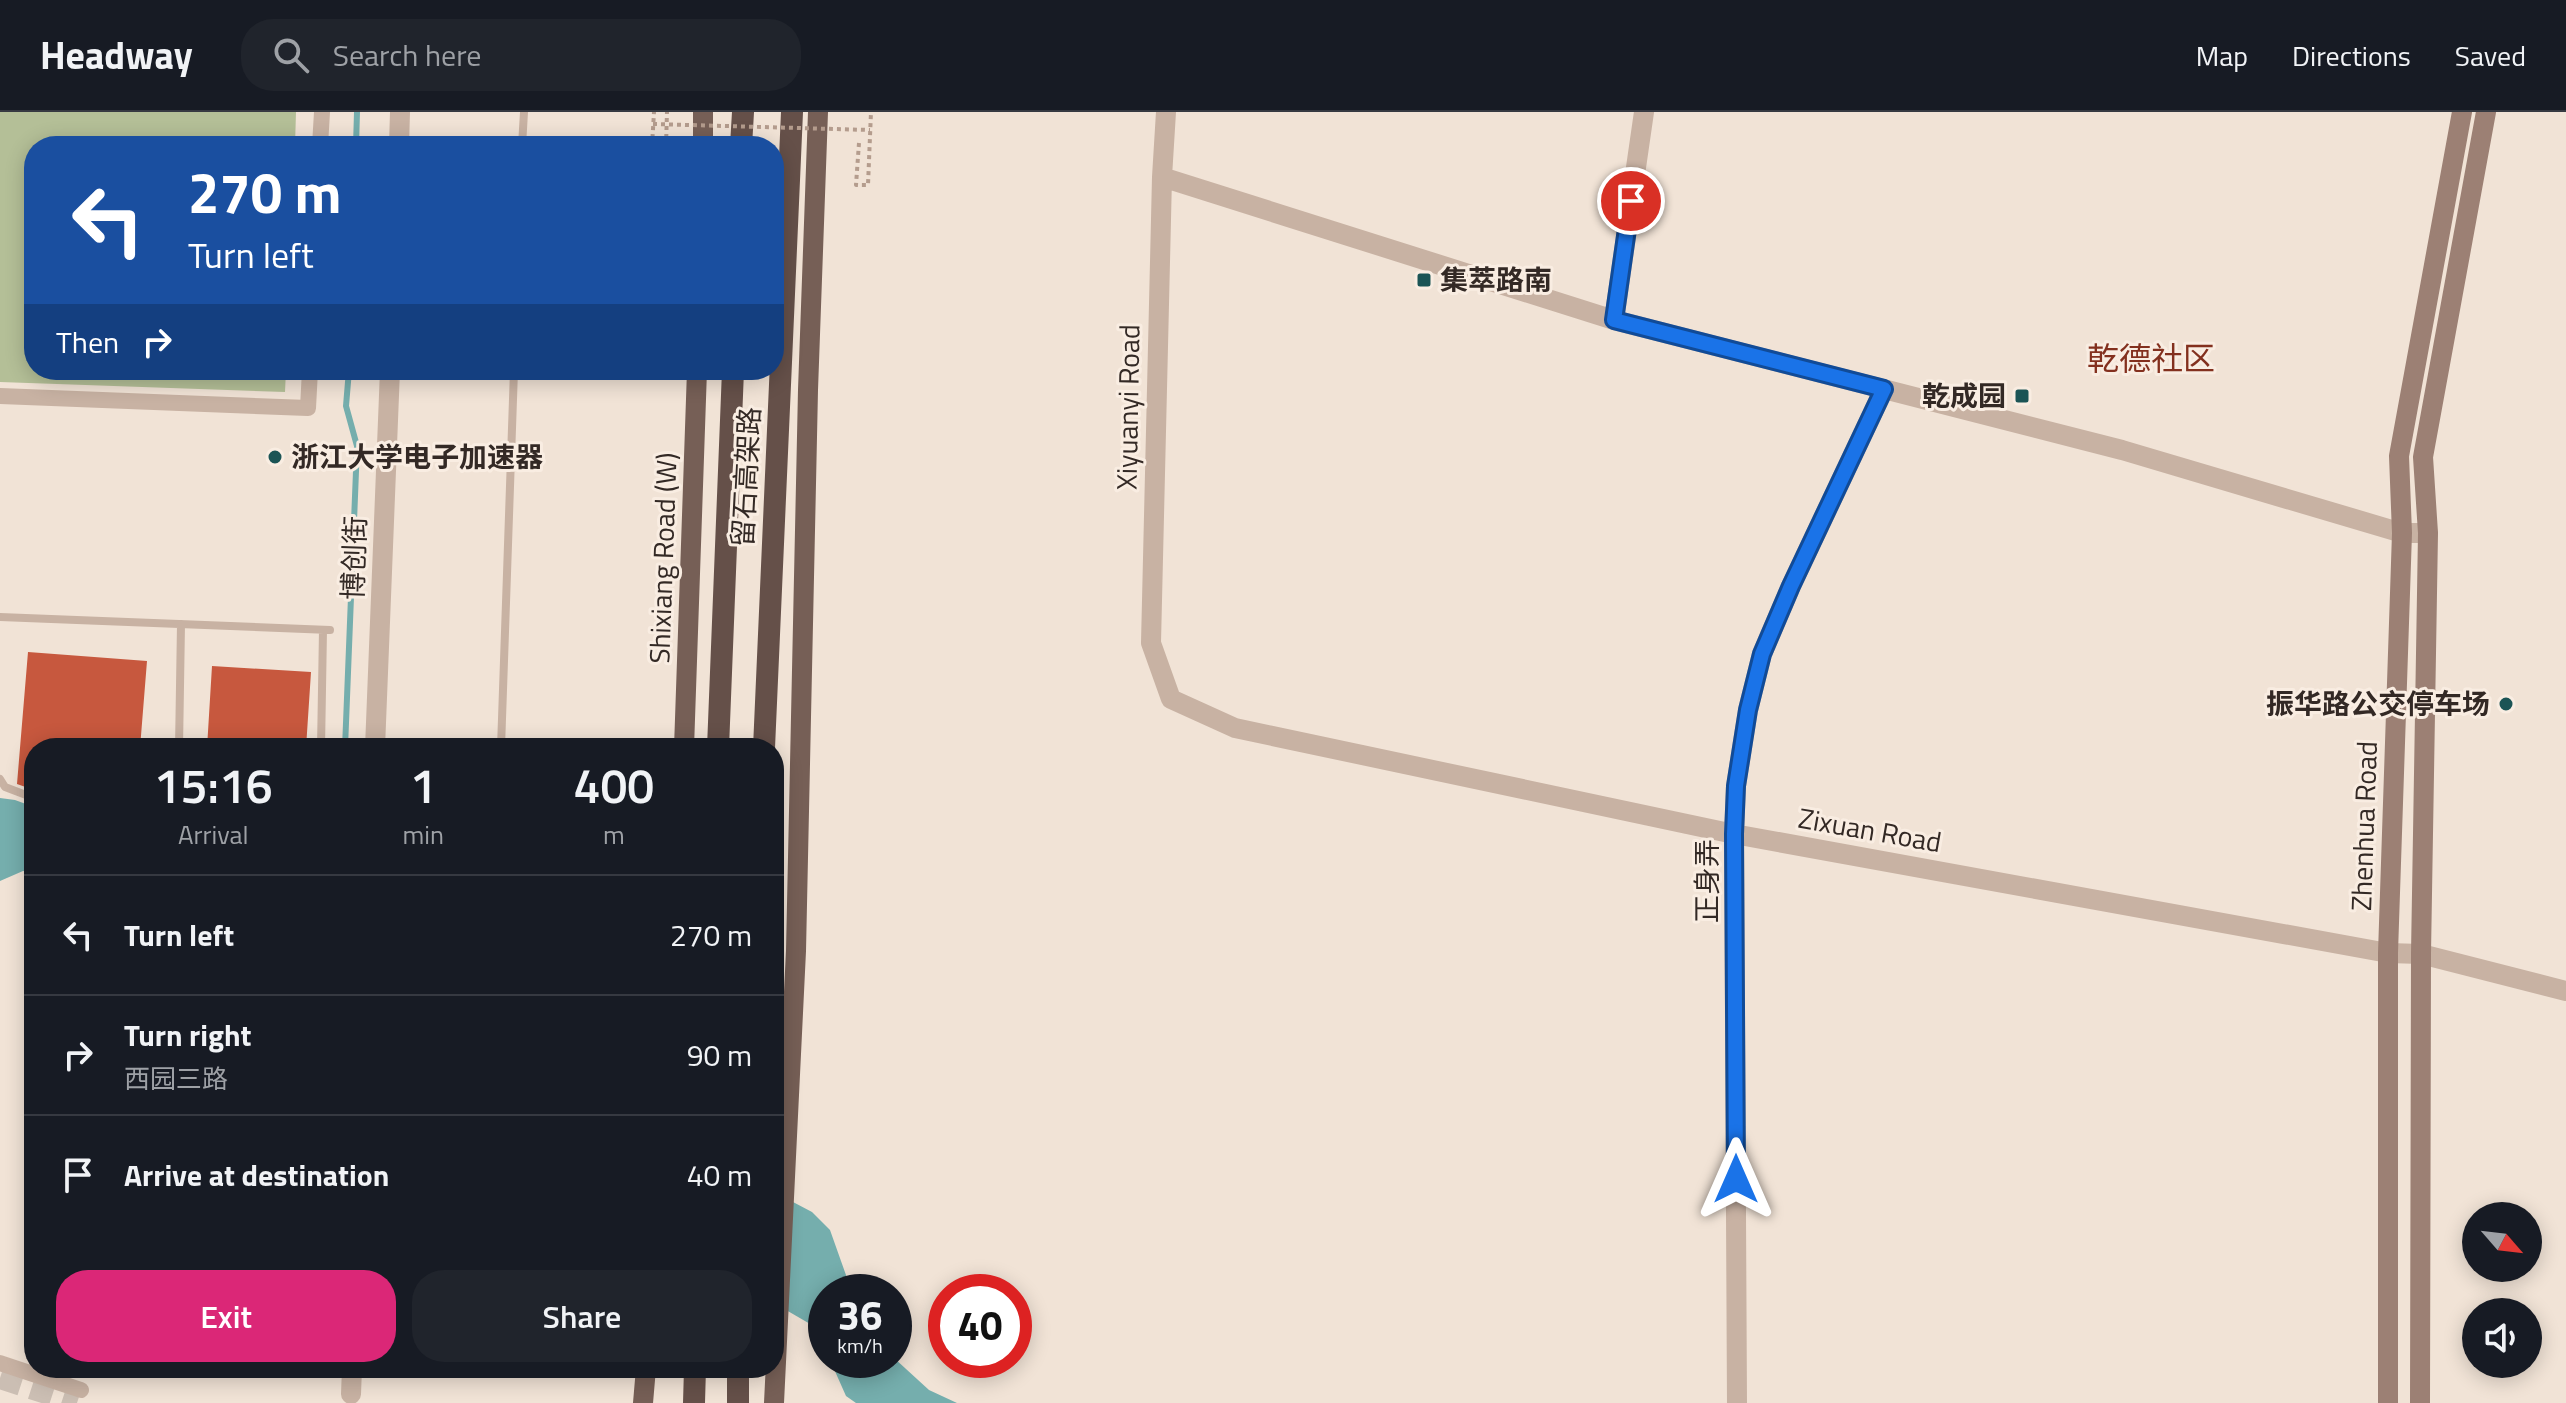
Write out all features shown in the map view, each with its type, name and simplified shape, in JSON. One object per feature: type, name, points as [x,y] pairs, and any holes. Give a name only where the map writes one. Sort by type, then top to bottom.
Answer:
[{"type":"highway","points":[[742,136],[743,112]]},
{"type":"highway","name":"留石高架路","points":[[784,294],[792,112]]},
{"type":"highway","name":"留石高架路","points":[[718,738],[733,380]]},
{"type":"highway","name":"留石高架路","points":[[764,738],[780,380]]},
{"type":"highway","points":[[694,1403],[695,1378]]},
{"type":"highway","points":[[738,1378],[738,1403]]},
{"type":"main road","points":[[703,112],[703,136]]},
{"type":"main road","points":[[784,1198],[796,951],[818,112]]},
{"type":"main road","name":"Zhenhua Road","points":[[2388,1403],[2388,953],[2402,533],[2399,456],[2462,112]]},
{"type":"main road","name":"Zhenhua Road","points":[[2420,1403],[2421,954],[2428,533],[2423,457],[2486,112]]},
{"type":"main road","name":"Shixiang Road (W)","points":[[684,738],[697,380]]},
{"type":"main road","points":[[643,1403],[645,1378]]},
{"type":"main road","points":[[774,1403],[775,1378]]},
{"type":"street","points":[[321,136],[322,112]]},
{"type":"street","points":[[399,136],[400,112]]},
{"type":"street","name":"Xiyuanyi Road","points":[[1166,112],[1151,643],[1171,699]]},
{"type":"street","points":[[1614,320],[1644,112]]},
{"type":"street","points":[[1162,177],[1614,320],[2122,450],[2402,533],[2428,533]]},
{"type":"street","points":[[0,396],[308,408],[309,380]]},
{"type":"street","name":"博创街","points":[[375,738],[390,380]]},
{"type":"street","name":"正身弄","points":[[1737,1403],[1736,786],[1748,710],[1762,654],[1884,389]]},
{"type":"street","name":"Zixuan Road","points":[[1171,699],[1235,728],[1734,834],[2388,953],[2421,954],[2566,991]]},
{"type":"street","points":[[0,1363],[24,1371]]},
{"type":"street","points":[[45,1378],[81,1390]]},
{"type":"street","points":[[351,1394],[352,1378]]},
{"type":"lane","points":[[523,136],[524,112]]},
{"type":"lane","points":[[501,738],[514,380]]},
{"type":"lane","points":[[0,617],[326,630],[321,738]]},
{"type":"lane","points":[[179,738],[181,624]]},
{"type":"lane","points":[[0,779],[5,787],[24,794]]},
{"type":"path","points":[[652,136],[654,112]]},
{"type":"path","points":[[666,136],[667,112]]},
{"type":"path","points":[[859,143],[856,185],[868,185],[871,112]]},
{"type":"path","points":[[653,124],[870,130]]},
{"type":"green space","points":[[0,112],[296,112],[295,136],[24,136],[24,380],[286,380],[285,392],[0,382]]},
{"type":"water","points":[[0,798],[24,803],[24,871],[0,881]]},
{"type":"water","points":[[784,1197],[812,1212],[830,1230],[846,1274],[808,1274],[808,1323],[784,1309]]},
{"type":"water","points":[[912,1374],[929,1390],[957,1403],[856,1403],[846,1396],[838,1378],[912,1378]]},
{"type":"building","points":[[28,652],[147,661],[141,738],[24,738],[24,786],[17,784]]},
{"type":"building","points":[[212,666],[311,672],[307,738],[208,738]]},
{"type":"waterway","points":[[356,136],[357,112]]},
{"type":"waterway","points":[[345,738],[357,446],[346,406],[348,380]]},
{"type":"tunnel","points":[[0,1378],[77,1403]]},
{"type":"place","name":"集萃路南","points":[[1424,280]]},
{"type":"place","name":"乾成园","points":[[2022,396]]},
{"type":"place","name":"浙江大学电子加速器","points":[[275,457]]},
{"type":"place","name":"振华路公交停车场","points":[[2506,704]]},
{"type":"district","name":"乾德社区","points":[[2151,359]]},
{"type":"route","points":[[1631,201],[1614,320],[1884,389],[1762,654],[1748,710],[1736,786],[1734,834],[1736,1179]]}]
